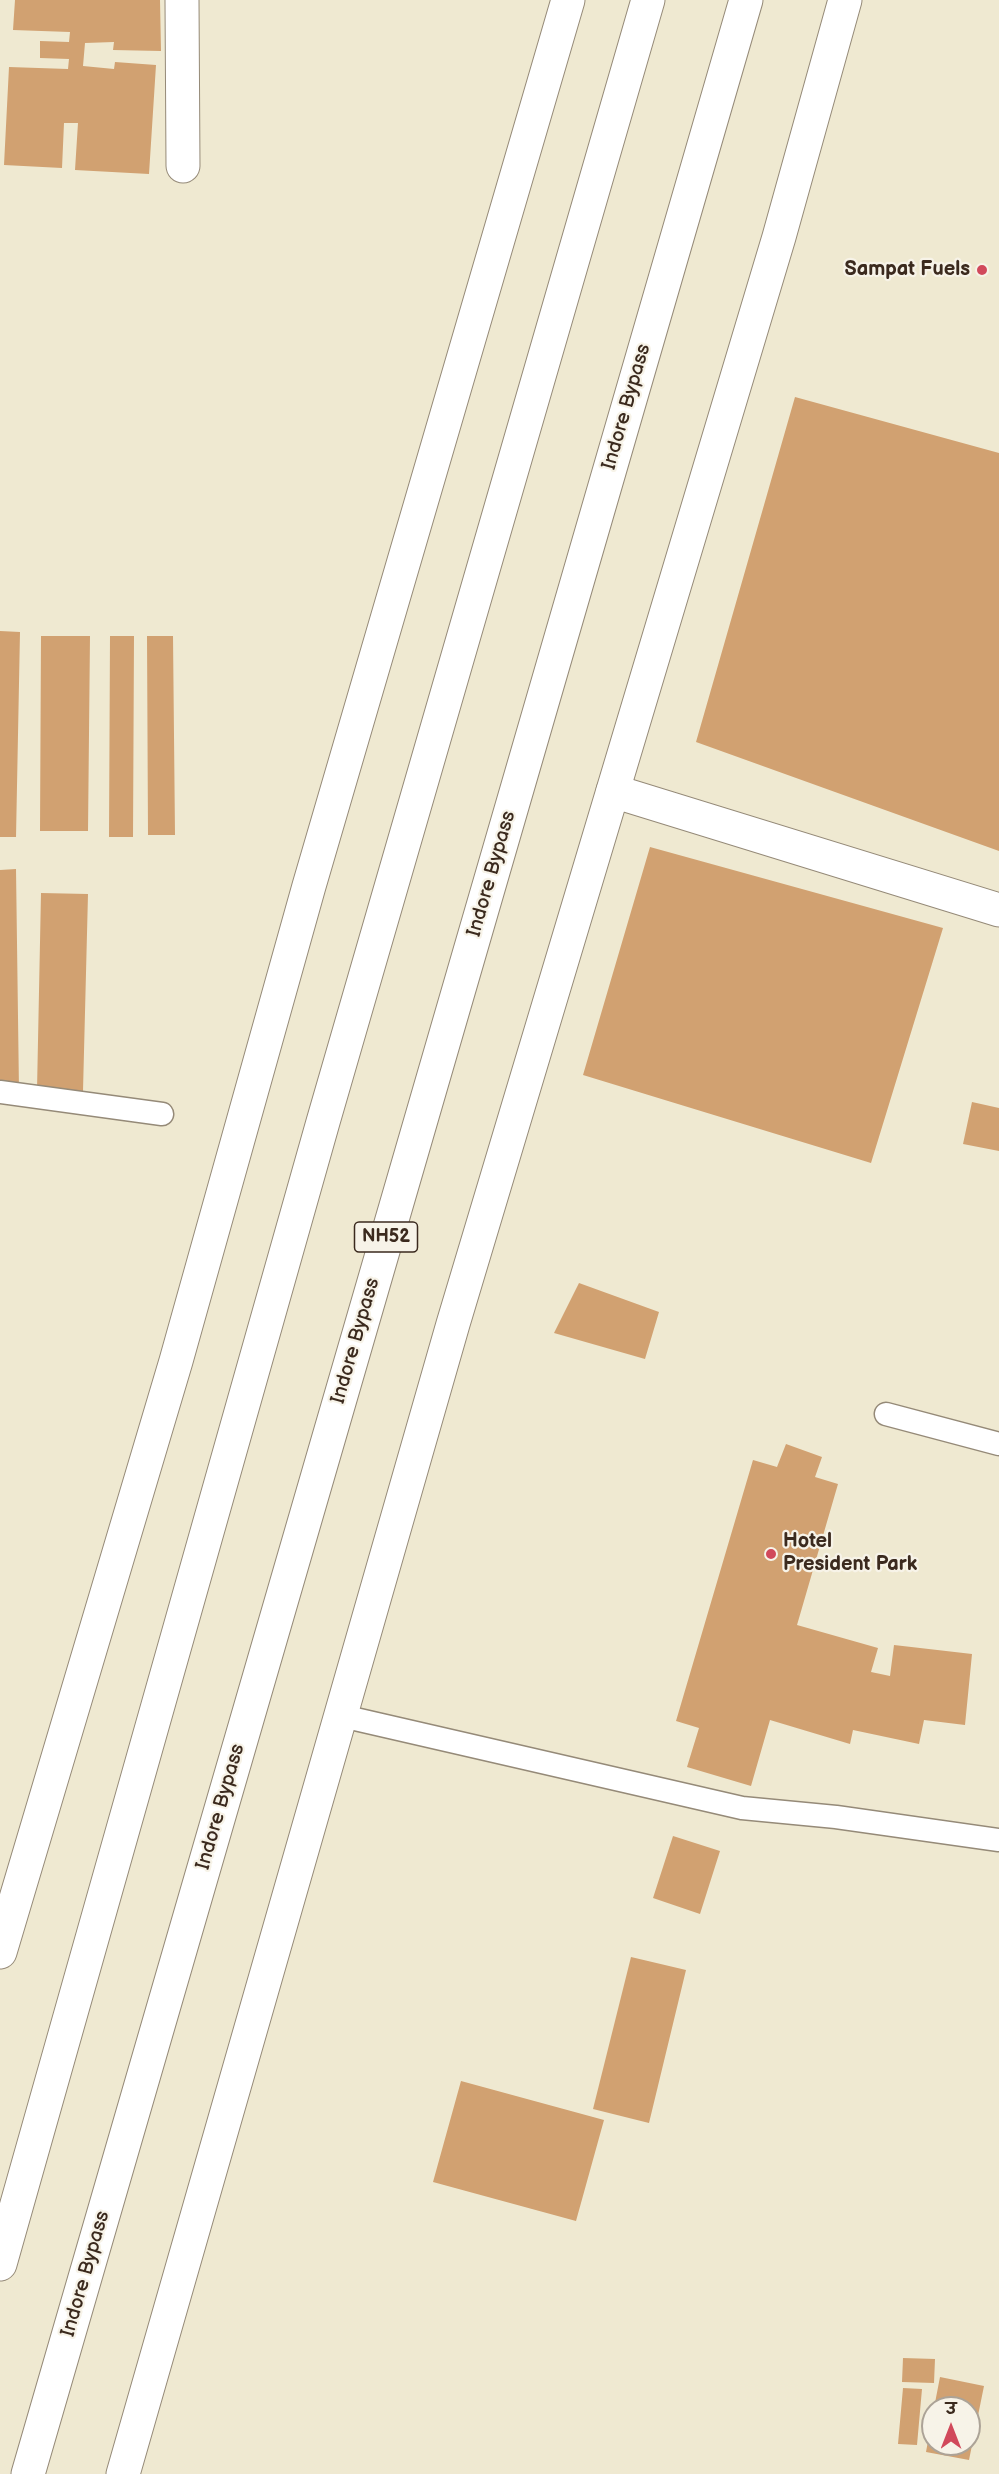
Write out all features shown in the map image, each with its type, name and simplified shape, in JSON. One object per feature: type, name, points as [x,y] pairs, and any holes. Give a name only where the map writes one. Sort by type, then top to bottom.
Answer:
[{"type":"main road","points":[[182,0],[183,166]]},
{"type":"main road","points":[[0,1952],[176,1362],[306,897],[568,0]]},
{"type":"main road","points":[[0,2264],[323,1122],[648,0]]},
{"type":"main road","name":"Indore Bypass","points":[[28,2474],[746,0]]},
{"type":"main road","points":[[123,2474],[453,1324],[776,249],[845,0]]},
{"type":"main road","points":[[613,790],[999,910]]},
{"type":"lane","points":[[0,1092],[162,1114]]},
{"type":"lane","points":[[886,1414],[999,1443]]},
{"type":"lane","points":[[342,1716],[742,1808],[836,1817],[999,1840]]},
{"type":"building","points":[[15,0],[160,0],[161,51],[113,50],[114,42],[85,43],[83,66],[114,69],[115,62],[156,65],[149,174],[75,170],[78,123],[64,123],[62,168],[4,165],[9,67],[68,69],[69,59],[40,58],[40,41],[69,42],[70,32],[13,30]]},
{"type":"building","points":[[795,397],[999,453],[999,851],[696,742]]},
{"type":"building","points":[[0,631],[20,632],[16,837],[0,837]]},
{"type":"building","points":[[41,636],[90,636],[88,831],[40,831]]},
{"type":"building","points":[[110,636],[134,636],[133,837],[109,837]]},
{"type":"building","points":[[147,636],[173,636],[175,835],[148,835]]},
{"type":"building","points":[[650,847],[943,928],[871,1163],[583,1075]]},
{"type":"building","points":[[16,869],[19,1091],[0,1091],[0,870]]},
{"type":"building","points":[[41,893],[88,894],[83,1091],[37,1090]]},
{"type":"building","points":[[972,1102],[999,1108],[999,1151],[963,1144]]},
{"type":"building","points":[[579,1283],[659,1312],[645,1359],[554,1333]]},
{"type":"building","name":"Hotel President Park","points":[[786,1444],[822,1457],[815,1477],[838,1484],[797,1625],[878,1648],[871,1672],[890,1676],[894,1645],[972,1654],[965,1725],[924,1720],[919,1744],[853,1730],[850,1744],[770,1720],[751,1786],[687,1767],[699,1728],[676,1721],[753,1460],[777,1467]]},
{"type":"building","points":[[673,1836],[720,1851],[700,1914],[653,1898]]},
{"type":"building","points":[[631,1957],[686,1970],[649,2123],[593,2109]]},
{"type":"building","points":[[461,2081],[604,2120],[576,2221],[433,2182]]},
{"type":"building","points":[[903,2358],[935,2359],[934,2383],[902,2382]]},
{"type":"building","points":[[940,2377],[984,2386],[981,2401],[981,2396],[936,2396]]},
{"type":"building","points":[[903,2388],[922,2389],[917,2445],[898,2444]]},
{"type":"building","points":[[948,2456],[970,2456],[969,2460]]},
{"type":"place","name":"Sampat Fuels","points":[[982,270]]},
{"type":"place","name":"Hotel President Park","points":[[771,1554]]}]
